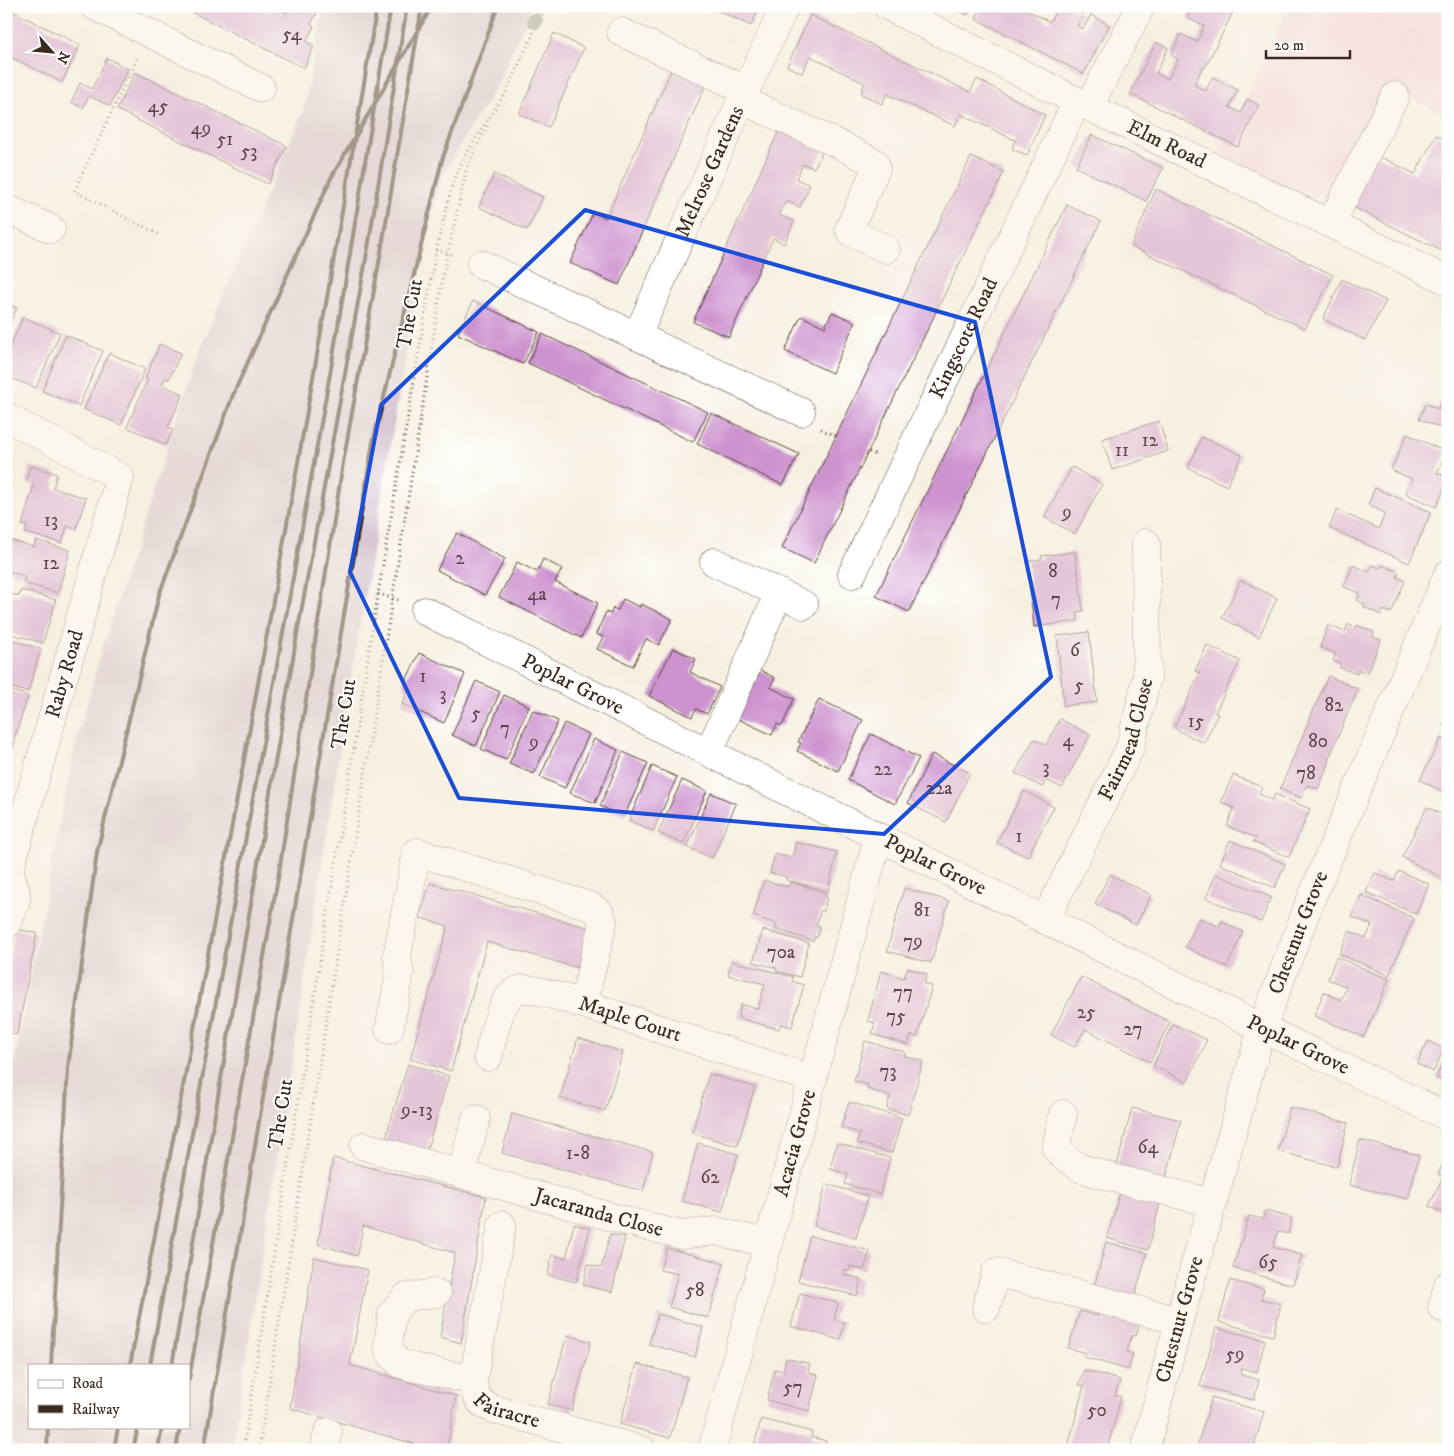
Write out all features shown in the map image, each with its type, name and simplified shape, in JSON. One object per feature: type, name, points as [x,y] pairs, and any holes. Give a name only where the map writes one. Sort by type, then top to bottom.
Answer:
[{"type":"street","points":[[94,6],[261,88]]},
{"type":"street","name":"Melrose Gardens","points":[[638,336],[785,6]]},
{"type":"street","name":"Elm Road","points":[[887,6],[1083,104],[1448,281]]},
{"type":"street","name":"Kingscote Road","points":[[852,574],[1083,104],[1141,6]]},
{"type":"street","points":[[621,32],[875,163],[876,170],[849,229],[852,234],[886,249]]},
{"type":"street","points":[[1331,224],[1395,96]]},
{"type":"street","points":[[6,208],[51,229]]},
{"type":"street","points":[[480,264],[801,412]]},
{"type":"street","name":"Raby Road","points":[[6,417],[120,477],[8,871]]},
{"type":"street","name":"Fairmead Close","points":[[1045,920],[1130,748],[1147,677],[1146,543]]},
{"type":"street","points":[[714,562],[804,605]]},
{"type":"street","name":"Chestnut Grove","points":[[1145,1450],[1179,1321],[1262,1028],[1311,899],[1448,574]]},
{"type":"street","points":[[709,752],[779,593]]},
{"type":"street","name":"Poplar Grove","points":[[425,611],[1262,1028],[1448,1117]]},
{"type":"street","name":"Acacia Grove","points":[[712,1450],[878,838]]},
{"type":"street","points":[[389,1030],[400,973],[397,956],[417,852],[590,906],[600,913],[602,923],[583,1004]]},
{"type":"street","points":[[6,925],[18,894],[8,871]]},
{"type":"street","name":"Maple Court","points":[[488,1057],[501,1011],[511,995],[522,988],[544,992],[583,1004],[813,1079]]},
{"type":"street","points":[[1063,1114],[1056,1148],[1063,1156],[1080,1168],[1213,1203]]},
{"type":"street","points":[[461,1174],[476,1119]]},
{"type":"street","name":"Jacaranda Close","points":[[364,1146],[681,1235],[716,1231],[769,1244]]},
{"type":"street","name":"Fairacre","points":[[502,1225],[473,1380],[475,1395],[483,1404],[493,1409],[642,1450]]},
{"type":"street","points":[[986,1308],[996,1272],[1179,1321]]},
{"type":"street","name":"Fairacre","points":[[437,1293],[406,1297],[392,1313],[388,1346],[399,1363],[473,1380]]},
{"type":"path","name":"The Cut","points":[[243,1450],[378,594],[435,260],[454,178],[469,149],[506,92],[546,6]]},
{"type":"path","points":[[149,33],[74,192],[158,234]]},
{"type":"path","points":[[259,1450],[352,847],[395,588],[442,276],[466,167],[496,108]]},
{"type":"highlighted area","points":[[585,210],[975,322],[1051,677],[884,834],[459,798],[350,572],[381,405]]},
{"type":"shaded area","points":[[324,6],[532,6],[498,83],[443,174],[427,230],[351,677],[232,1450],[6,1450],[6,1109],[75,747],[103,645],[202,344],[304,109]]},
{"type":"shaded area","points":[[1290,6],[1448,6],[1448,117],[1388,87],[1328,206],[1218,152]]},
{"type":"building","points":[[179,6],[274,6],[287,13],[291,6],[306,6],[317,12],[311,24],[314,26],[306,42],[314,46],[304,68]]},
{"type":"building","points":[[709,6],[760,6],[751,26]]},
{"type":"building","points":[[949,6],[971,6],[967,15]]},
{"type":"building","points":[[982,6],[1019,6],[1050,22],[1058,6],[1068,6],[1083,14],[1077,26],[1083,29],[1091,15],[1109,25],[1084,74],[976,19]]},
{"type":"building","points":[[1193,6],[1236,6],[1205,68],[1203,67],[1194,85],[1206,91],[1212,77],[1238,90],[1229,107],[1241,113],[1247,99],[1259,105],[1238,147],[1130,94],[1156,42],[1168,48],[1156,73],[1168,79],[1178,59],[1171,55],[1181,34],[1197,42],[1204,26],[1187,18]]},
{"type":"building","points":[[6,8],[80,45],[62,82],[6,55]]},
{"type":"building","points":[[810,15],[970,92],[977,79],[1045,115],[1027,155],[1012,149],[1015,140],[960,114],[955,126],[887,94],[882,104],[861,94],[864,83],[810,56],[802,73],[787,66]]},
{"type":"building","points":[[554,33],[584,48],[549,127],[519,114]]},
{"type":"building","points":[[107,58],[128,69],[110,106],[89,96],[83,108],[71,102],[80,83],[92,89]]},
{"type":"building","points":[[674,64],[708,79],[619,285],[570,263],[593,213],[606,218]]},
{"type":"building","points":[[135,72],[287,146],[268,184],[117,110]]},
{"type":"building","points":[[783,121],[824,148],[814,168],[803,164],[796,179],[810,185],[800,207],[786,201],[779,215],[794,221],[784,244],[773,238],[729,337],[693,322]]},
{"type":"building","points":[[1092,135],[1163,168],[1146,201],[1076,167]]},
{"type":"building","points":[[1436,135],[1448,141],[1448,254],[1347,204],[1373,153],[1415,174]]},
{"type":"building","points":[[971,157],[1004,172],[814,563],[782,548]]},
{"type":"building","points":[[494,174],[543,197],[527,230],[479,207]]},
{"type":"building","points":[[1156,189],[1333,275],[1305,329],[1131,246]]},
{"type":"building","points":[[1067,205],[1101,221],[909,612],[876,596]]},
{"type":"building","points":[[1342,279],[1386,301],[1365,340],[1323,319]]},
{"type":"building","points":[[473,301],[539,332],[523,364],[458,334]]},
{"type":"building","points":[[6,303],[17,308],[6,331]]},
{"type":"building","points":[[832,312],[855,322],[832,373],[785,351],[801,316],[825,327]]},
{"type":"building","points":[[23,317],[60,333],[36,388],[6,376],[6,356]]},
{"type":"building","points":[[542,334],[708,412],[693,442],[528,363]]},
{"type":"building","points":[[66,335],[103,351],[79,406],[42,391]]},
{"type":"building","points":[[160,344],[181,353],[169,379],[165,378],[162,385],[183,394],[168,427],[173,430],[166,445],[127,427],[148,379],[145,378]]},
{"type":"building","points":[[109,353],[145,369],[121,425],[84,409]]},
{"type":"building","points":[[1448,385],[1448,431],[1419,419],[1426,403],[1438,409]]},
{"type":"building","points":[[711,413],[799,454],[783,485],[697,444]]},
{"type":"building","points":[[1159,421],[1168,451],[1112,470],[1102,439]]},
{"type":"building","points":[[1407,434],[1446,452],[1437,473],[1448,477],[1448,481],[1436,507],[1406,494],[1412,479],[1391,470]]},
{"type":"building","points":[[1202,437],[1242,455],[1227,486],[1188,468]]},
{"type":"building","points":[[30,466],[57,474],[53,488],[86,498],[76,529],[67,526],[62,543],[25,533],[27,526],[22,525],[34,484],[26,481]]},
{"type":"building","points":[[1072,467],[1102,484],[1075,534],[1044,517]]},
{"type":"building","points":[[1375,488],[1431,512],[1409,563],[1329,528],[1337,510],[1379,529],[1385,513],[1368,505]]},
{"type":"building","points":[[457,533],[505,559],[485,595],[437,570]]},
{"type":"building","points":[[10,540],[34,547],[36,540],[70,550],[58,593],[23,583],[25,576],[6,571],[6,554]]},
{"type":"building","points":[[1075,552],[1083,611],[1077,612],[1078,621],[1034,627],[1027,561],[1042,559],[1041,556]]},
{"type":"building","points":[[543,559],[562,569],[555,582],[598,603],[581,638],[499,597],[517,562],[537,572]]},
{"type":"building","points":[[1353,565],[1369,572],[1372,565],[1380,568],[1382,565],[1399,572],[1397,577],[1405,581],[1391,613],[1383,610],[1381,615],[1364,607],[1365,604],[1357,601],[1360,593],[1344,587]]},
{"type":"building","points":[[1241,580],[1277,598],[1259,637],[1222,618]]},
{"type":"building","points":[[21,590],[56,600],[43,643],[8,633],[10,626],[6,625],[6,593],[19,596]]},
{"type":"building","points":[[623,599],[640,607],[641,604],[672,619],[659,645],[646,639],[633,666],[597,649],[603,637],[596,634],[606,612],[611,614],[613,608],[618,610]]},
{"type":"building","points":[[1348,624],[1356,628],[1357,625],[1374,632],[1373,637],[1381,640],[1367,673],[1359,670],[1357,674],[1339,667],[1341,664],[1333,661],[1336,654],[1320,647],[1328,625],[1345,632]]},
{"type":"building","points":[[1089,632],[1097,702],[1064,706],[1057,636]]},
{"type":"building","points":[[7,639],[41,649],[28,692],[6,686]]},
{"type":"building","points":[[1207,645],[1240,661],[1215,713],[1218,714],[1204,743],[1174,728],[1200,673],[1195,671]]},
{"type":"building","points":[[673,648],[696,659],[690,672],[720,687],[707,714],[696,709],[692,717],[649,696]]},
{"type":"building","points":[[419,653],[465,674],[444,723],[402,704],[408,690],[403,687]]},
{"type":"building","points":[[756,668],[775,678],[770,687],[794,699],[782,726],[777,724],[772,735],[732,716]]},
{"type":"building","points":[[1328,676],[1358,689],[1318,789],[1307,785],[1301,798],[1280,789]]},
{"type":"building","points":[[476,681],[500,692],[476,746],[452,735]]},
{"type":"building","points":[[6,689],[28,696],[14,739],[6,736]]},
{"type":"building","points":[[504,695],[529,706],[506,760],[481,749]]},
{"type":"building","points":[[819,699],[863,720],[838,771],[797,751],[801,743],[798,742]]},
{"type":"building","points":[[533,710],[558,721],[534,774],[509,764]]},
{"type":"building","points":[[1448,716],[1448,729],[1443,726]]},
{"type":"building","points":[[1060,719],[1090,735],[1062,788],[1046,780],[1042,787],[1015,773],[1034,739],[1046,745]]},
{"type":"building","points":[[564,723],[589,734],[565,788],[540,777]]},
{"type":"building","points":[[871,734],[919,758],[895,804],[848,780]]},
{"type":"building","points":[[1441,738],[1448,742],[1448,788],[1445,793],[1420,780]]},
{"type":"building","points":[[594,739],[618,750],[595,803],[570,793]]},
{"type":"building","points":[[6,740],[14,743],[6,763]]},
{"type":"building","points":[[623,752],[648,763],[624,817],[600,806]]},
{"type":"building","points":[[932,754],[970,773],[946,822],[908,803]]},
{"type":"building","points":[[652,766],[677,777],[653,831],[629,820]]},
{"type":"building","points":[[1233,775],[1262,787],[1259,794],[1272,800],[1275,794],[1310,809],[1289,857],[1253,842],[1256,838],[1227,826],[1234,808],[1221,802]]},
{"type":"building","points":[[682,780],[707,791],[683,844],[658,833]]},
{"type":"building","points":[[1024,791],[1054,807],[1027,857],[997,842]]},
{"type":"building","points":[[711,793],[736,804],[712,858],[687,847]]},
{"type":"building","points":[[1427,807],[1448,818],[1448,881],[1402,857]]},
{"type":"building","points":[[1230,840],[1285,864],[1275,888],[1220,864]]},
{"type":"building","points":[[796,842],[837,852],[828,891],[786,880],[787,877],[770,873],[775,854],[792,858]]},
{"type":"building","points":[[1399,871],[1429,884],[1416,914],[1366,892],[1375,873],[1394,881]]},
{"type":"building","points":[[1110,874],[1151,895],[1136,925],[1095,904]]},
{"type":"building","points":[[1216,874],[1271,897],[1261,922],[1206,898]]},
{"type":"building","points":[[764,880],[788,887],[790,882],[826,893],[825,897],[827,898],[824,911],[821,910],[816,925],[820,926],[817,938],[814,937],[813,941],[775,929],[777,924],[753,916]]},
{"type":"building","points":[[430,883],[593,929],[582,969],[487,942],[451,1071],[410,1059],[448,926],[420,918]]},
{"type":"building","points":[[904,888],[949,901],[931,963],[887,951]]},
{"type":"building","points":[[1361,895],[1414,918],[1389,975],[1339,954],[1349,931],[1366,938],[1372,925],[1352,917]]},
{"type":"building","points":[[1200,918],[1219,927],[1221,921],[1243,932],[1227,967],[1185,947]]},
{"type":"building","points":[[15,929],[37,933],[17,1035],[6,1033],[6,974]]},
{"type":"building","points":[[763,930],[809,943],[800,977],[776,971],[777,968],[753,962]]},
{"type":"building","points":[[1336,957],[1389,979],[1364,1037],[1314,1016],[1324,992],[1341,1000],[1347,987],[1328,979]]},
{"type":"building","points":[[732,961],[793,977],[792,981],[804,985],[792,1027],[781,1024],[779,1029],[738,1018],[741,1004],[758,1009],[765,984],[728,975]]},
{"type":"building","points":[[907,968],[927,974],[924,984],[932,986],[917,1037],[911,1035],[908,1045],[872,1034],[875,1023],[868,1021],[881,971],[904,978]]},
{"type":"building","points":[[1081,977],[1170,1022],[1150,1062],[1085,1029],[1075,1047],[1051,1035]]},
{"type":"building","points":[[1173,1024],[1207,1040],[1187,1082],[1153,1066]]},
{"type":"building","points":[[578,1038],[623,1052],[605,1111],[560,1098]]},
{"type":"building","points":[[865,1041],[905,1052],[904,1056],[923,1061],[908,1115],[887,1109],[890,1096],[867,1089],[868,1085],[854,1081]]},
{"type":"building","points":[[1428,1041],[1444,1049],[1433,1072],[1417,1064]]},
{"type":"building","points":[[1448,1051],[1448,1083],[1436,1078]]},
{"type":"building","points":[[408,1064],[449,1076],[425,1156],[384,1143]]},
{"type":"building","points":[[709,1074],[755,1087],[737,1146],[692,1133]]},
{"type":"building","points":[[849,1102],[902,1118],[892,1153],[857,1143],[860,1133],[841,1128]]},
{"type":"building","points":[[1290,1107],[1348,1123],[1337,1167],[1278,1151]]},
{"type":"building","points":[[1132,1108],[1181,1120],[1164,1186],[1115,1173]]},
{"type":"building","points":[[512,1114],[653,1152],[643,1191],[502,1153]]},
{"type":"building","points":[[1360,1140],[1419,1155],[1408,1199],[1349,1185]]},
{"type":"building","points":[[698,1143],[738,1154],[722,1212],[682,1201]]},
{"type":"building","points":[[837,1143],[890,1158],[880,1194],[845,1184],[848,1174],[830,1169]]},
{"type":"building","points":[[333,1158],[486,1197],[461,1343],[440,1337],[455,1253],[363,1226],[357,1256],[318,1244]]},
{"type":"building","points":[[1445,1159],[1448,1160],[1448,1215],[1429,1206],[1443,1177],[1438,1174]]},
{"type":"building","points":[[826,1184],[868,1196],[856,1238],[814,1226]]},
{"type":"building","points":[[1122,1185],[1162,1196],[1148,1250],[1107,1238]]},
{"type":"building","points":[[1265,1211],[1292,1218],[1288,1234],[1278,1231],[1273,1247],[1302,1255],[1293,1285],[1233,1268],[1249,1216],[1263,1219]]},
{"type":"building","points":[[574,1224],[590,1228],[576,1282],[548,1275],[552,1255],[566,1258]]},
{"type":"building","points":[[610,1234],[625,1237],[612,1292],[583,1285],[588,1264],[601,1268]]},
{"type":"building","points":[[810,1236],[870,1251],[864,1270],[850,1266],[849,1271],[843,1270],[843,1274],[861,1279],[857,1296],[798,1281]]},
{"type":"building","points":[[1106,1242],[1147,1253],[1132,1306],[1092,1295]]},
{"type":"building","points":[[667,1248],[724,1263],[708,1318],[669,1307],[678,1274],[660,1270]]},
{"type":"building","points":[[314,1257],[368,1270],[350,1365],[456,1396],[447,1450],[435,1450],[290,1408]]},
{"type":"building","points":[[1230,1280],[1264,1289],[1261,1299],[1281,1304],[1273,1336],[1219,1322]]},
{"type":"building","points":[[800,1293],[838,1303],[834,1320],[845,1322],[840,1340],[791,1326]]},
{"type":"building","points":[[1080,1311],[1098,1316],[1100,1311],[1140,1323],[1136,1336],[1132,1335],[1127,1352],[1133,1354],[1128,1370],[1084,1357],[1085,1353],[1068,1348]]},
{"type":"building","points":[[658,1314],[703,1327],[695,1357],[649,1344]]},
{"type":"building","points":[[1216,1328],[1265,1340],[1257,1372],[1242,1368],[1241,1375],[1259,1380],[1254,1400],[1200,1386]]},
{"type":"building","points":[[567,1335],[591,1342],[572,1411],[548,1404]]},
{"type":"building","points":[[786,1358],[810,1364],[808,1372],[818,1375],[809,1411],[767,1400],[775,1369],[783,1371]]},
{"type":"building","points":[[637,1364],[687,1377],[670,1438],[620,1424]]},
{"type":"building","points":[[1084,1370],[1120,1380],[1115,1395],[1121,1397],[1107,1450],[1067,1450],[1084,1386],[1079,1385]]},
{"type":"building","points":[[1212,1397],[1264,1412],[1253,1450],[1209,1450],[1197,1446]]},
{"type":"building","points":[[761,1419],[812,1432],[811,1437],[826,1441],[823,1450],[753,1450]]},
{"type":"railway","points":[[130,1364],[258,686],[377,6]]},
{"type":"railway","points":[[150,1364],[330,374],[391,6]]},
{"type":"railway","points":[[172,1364],[298,629],[368,248],[407,6]]},
{"type":"railway","points":[[190,1373],[279,872],[343,463],[422,6]]},
{"type":"railway","points":[[51,1364],[68,1068],[97,852],[159,595],[233,395],[331,178],[432,6]]},
{"type":"railway","points":[[204,1450],[373,442],[442,160],[498,6]]},
{"type":"railway","points":[[47,1450],[48,1428]]},
{"type":"railway","points":[[114,1450],[118,1428]]},
{"type":"railway","points":[[133,1450],[138,1428]]},
{"type":"railway","points":[[158,1450],[162,1428]]},
{"type":"railway","points":[[176,1450],[180,1428]]}]
